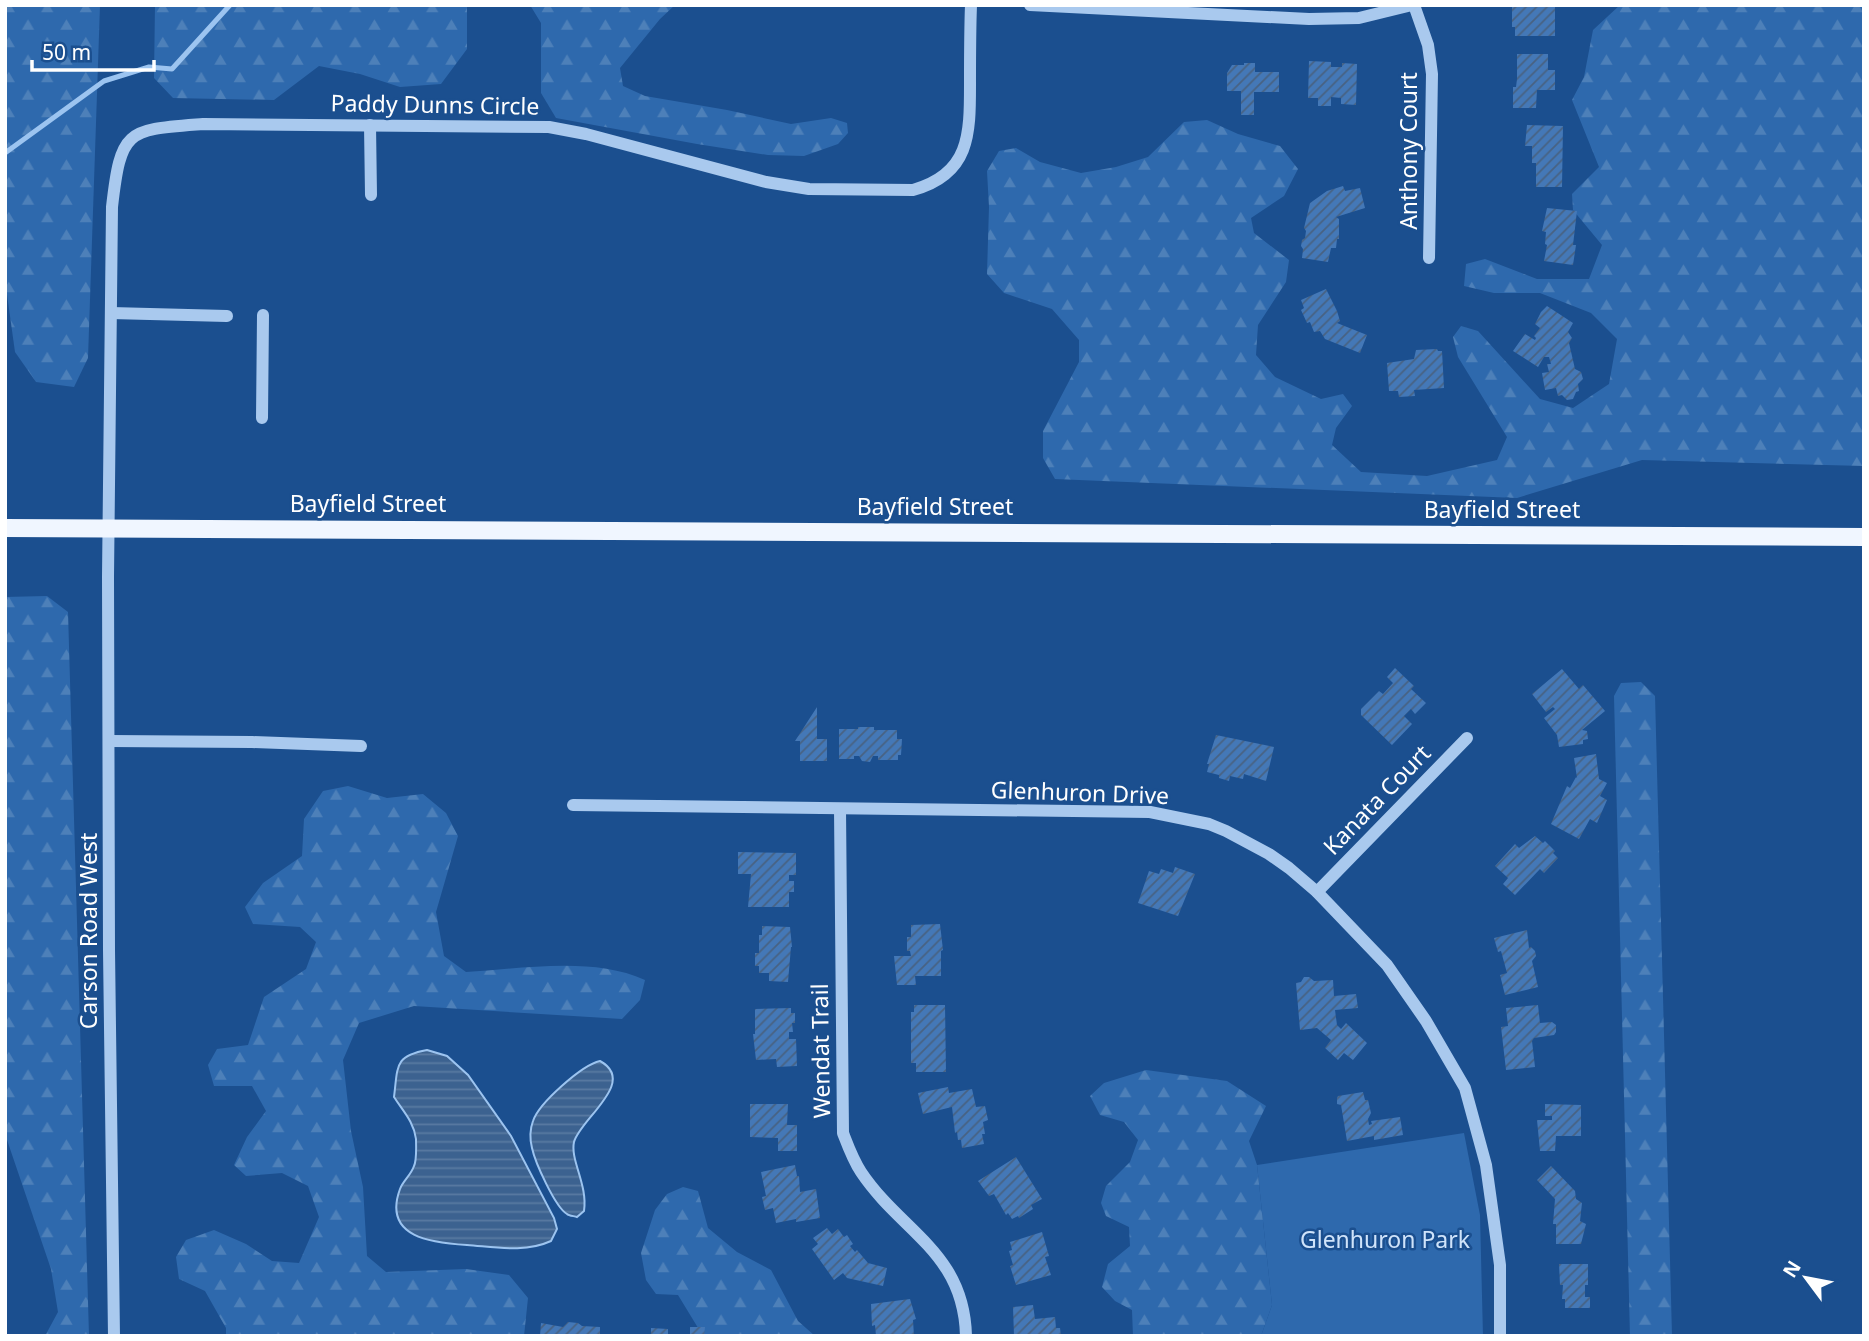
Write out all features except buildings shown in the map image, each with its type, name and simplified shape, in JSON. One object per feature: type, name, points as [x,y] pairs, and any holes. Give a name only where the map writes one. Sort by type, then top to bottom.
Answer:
[{"type":"main road","name":"Bayfield Street","points":[[5,528],[1864,537]]},
{"type":"street","name":"Paddy Dunns Circle","points":[[109,527],[112,206],[116,169],[121,152],[139,132],[152,128],[203,124],[548,127],[586,134],[766,182],[808,189],[913,190],[925,187],[946,175],[966,147],[970,125],[971,5]]},
{"type":"street","points":[[1030,5],[1309,19],[1359,18],[1413,5]]},
{"type":"street","name":"Anthony Court","points":[[1413,5],[1428,45],[1432,74],[1429,258]]},
{"type":"street","points":[[370,125],[371,195]]},
{"type":"street","points":[[111,313],[227,316]]},
{"type":"street","points":[[262,418],[263,315]]},
{"type":"street","name":"Carson Road West","points":[[109,527],[109,950],[114,1336]]},
{"type":"street","name":"Kanata Court","points":[[1317,892],[1467,738]]},
{"type":"street","points":[[110,741],[361,746]]},
{"type":"street","name":"Glenhuron Drive","points":[[573,805],[1150,812],[1209,824],[1248,842],[1289,868],[1317,892],[1387,965],[1426,1021],[1465,1088],[1486,1166],[1500,1265],[1500,1336]]},
{"type":"street","name":"Wendat Trail","points":[[840,810],[843,1133],[852,1157],[871,1186],[946,1267],[963,1306],[965,1336]]},
{"type":"green space","points":[[5,5],[100,5],[88,358],[74,387],[36,382],[15,352],[5,280]]},
{"type":"green space","points":[[155,5],[467,5],[467,49],[441,84],[400,87],[360,74],[319,66],[274,100],[173,98],[154,78]]},
{"type":"green space","points":[[530,5],[675,5],[620,68],[623,86],[645,96],[791,124],[831,118],[847,123],[848,133],[838,144],[804,156],[768,155],[556,118],[541,93],[541,23]]},
{"type":"green space","points":[[1620,5],[1864,5],[1864,466],[1642,460],[1517,498],[1055,479],[1043,458],[1043,431],[1079,362],[1079,340],[1052,309],[1004,293],[987,274],[987,171],[999,151],[1016,148],[1040,162],[1081,173],[1116,167],[1148,157],[1184,122],[1207,120],[1238,134],[1280,146],[1298,169],[1284,196],[1251,218],[1254,233],[1289,260],[1286,282],[1258,325],[1256,355],[1275,377],[1321,399],[1343,394],[1352,406],[1336,428],[1332,445],[1361,472],[1427,476],[1497,460],[1507,437],[1458,357],[1453,337],[1461,326],[1478,331],[1540,399],[1573,408],[1609,384],[1617,339],[1591,313],[1540,293],[1494,293],[1464,286],[1466,264],[1485,259],[1537,279],[1589,279],[1602,245],[1573,210],[1572,194],[1599,167],[1572,100],[1584,77],[1593,30]]},
{"type":"green space","points":[[47,596],[68,612],[89,1336],[45,1336],[58,1312],[51,1269],[5,1134],[5,597]]},
{"type":"green space","points":[[1641,682],[1655,696],[1672,1336],[1630,1336],[1614,696],[1621,683]]},
{"type":"green space","points":[[348,786],[387,798],[423,794],[446,813],[458,836],[436,912],[444,956],[466,972],[580,966],[603,968],[645,980],[640,1000],[622,1019],[414,1006],[359,1023],[343,1060],[351,1131],[363,1187],[367,1256],[386,1272],[466,1269],[509,1275],[528,1298],[524,1336],[226,1336],[226,1328],[205,1291],[179,1279],[176,1257],[186,1240],[214,1230],[246,1244],[272,1261],[299,1263],[319,1217],[308,1186],[282,1173],[246,1176],[234,1165],[247,1137],[266,1111],[252,1086],[214,1086],[208,1065],[217,1049],[248,1045],[264,997],[306,969],[316,942],[300,927],[253,924],[245,907],[263,883],[302,856],[304,819],[323,791]]},
{"type":"green space","points":[[1146,1070],[1227,1081],[1266,1106],[1249,1141],[1257,1165],[1272,1305],[1261,1336],[1133,1336],[1132,1310],[1115,1301],[1102,1287],[1108,1264],[1130,1246],[1129,1227],[1106,1216],[1101,1203],[1106,1186],[1130,1162],[1138,1140],[1124,1122],[1100,1115],[1090,1096],[1104,1083]]},
{"type":"green space","name":"Glenhuron Park","points":[[1464,1133],[1480,1215],[1483,1336],[1261,1336],[1272,1305],[1257,1165]]},
{"type":"green space","points":[[683,1187],[698,1191],[708,1228],[737,1252],[771,1270],[798,1321],[815,1336],[703,1336],[678,1295],[656,1294],[646,1280],[641,1253],[655,1210],[667,1194]]},
{"type":"shaded area","points":[[427,1050],[447,1056],[468,1075],[511,1136],[554,1218],[557,1229],[551,1241],[531,1247],[510,1248],[454,1244],[426,1239],[404,1228],[398,1218],[396,1205],[400,1189],[414,1166],[416,1139],[408,1117],[394,1097],[396,1077],[403,1059]]},
{"type":"shaded area","points":[[600,1061],[610,1070],[613,1079],[604,1101],[574,1142],[574,1157],[585,1201],[584,1211],[577,1217],[562,1210],[546,1184],[532,1148],[531,1127],[537,1113],[552,1095],[572,1077]]},
{"type":"waterway","points":[[5,153],[104,81],[149,67],[172,69],[230,5]]}]
